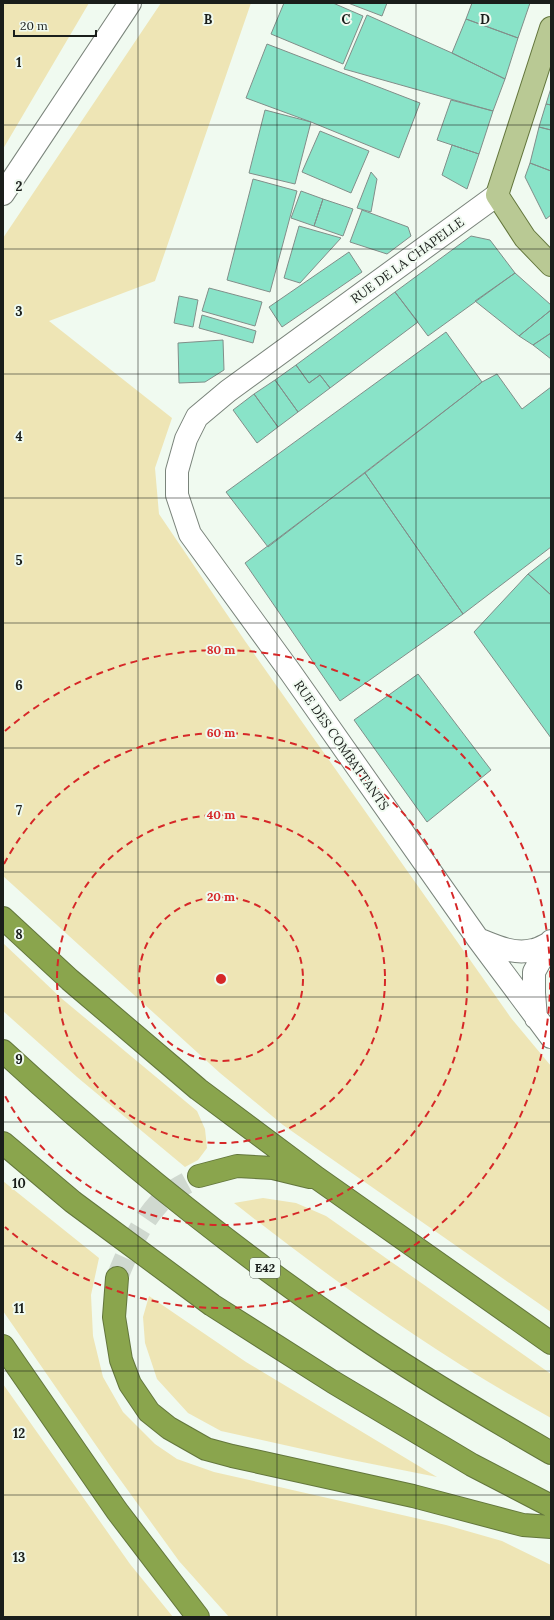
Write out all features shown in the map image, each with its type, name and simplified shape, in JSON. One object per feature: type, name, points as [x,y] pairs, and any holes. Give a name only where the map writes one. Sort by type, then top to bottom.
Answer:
[{"type":"highway","points":[[3,918],[70,980],[198,1090],[317,1178],[551,1343]]},
{"type":"highway","name":"E42","points":[[3,1050],[116,1151],[250,1257],[356,1333],[483,1414],[551,1453]]},
{"type":"highway","points":[[3,1143],[73,1202],[212,1305],[333,1382],[466,1461],[551,1506]]},
{"type":"highway","points":[[199,1176],[237,1166],[273,1168],[317,1178]]},
{"type":"highway","points":[[117,1278],[114,1317],[122,1360],[130,1384],[149,1412],[169,1428],[187,1439],[206,1449],[232,1456],[413,1496],[523,1526],[551,1527]]},
{"type":"highway","points":[[3,1346],[117,1511],[198,1617]]},
{"type":"main road","points":[[551,28],[496,195],[525,238],[551,265]]},
{"type":"street","points":[[3,194],[130,3]]},
{"type":"street","name":"RUE DE LA CHAPELLE","points":[[186,439],[197,417],[228,391],[496,195]]},
{"type":"street","name":"RUE DES COMBATTANTS","points":[[186,439],[177,470],[177,495],[190,534],[291,673],[478,939],[536,1019],[551,1037]]},
{"type":"street","points":[[478,939],[503,949],[522,952],[533,950],[551,942]]},
{"type":"street","points":[[536,1019],[534,972],[551,942]]},
{"type":"shaded area","points":[[3,3],[89,3],[3,149]]},
{"type":"shaded area","points":[[161,3],[251,3],[155,281],[49,321],[172,418],[155,468],[159,514],[245,641],[511,1018],[551,1066],[551,1312],[283,1125],[220,1073],[3,876],[3,238]]},
{"type":"shaded area","points":[[3,943],[61,998],[197,1111],[205,1129],[207,1148],[198,1160],[185,1167],[77,1077],[3,1011]]},
{"type":"shaded area","points":[[3,1181],[99,1258],[91,1295],[93,1336],[103,1377],[123,1412],[155,1444],[177,1459],[214,1472],[446,1525],[502,1541],[551,1565],[551,1617],[229,1617],[179,1561],[111,1467],[3,1311]]},
{"type":"shaded area","points":[[263,1198],[296,1203],[326,1216],[551,1374],[551,1418],[468,1370],[388,1317],[311,1262],[234,1203]]},
{"type":"shaded area","points":[[149,1296],[246,1362],[437,1477],[221,1431],[188,1413],[157,1379],[145,1343],[143,1317]]},
{"type":"shaded area","points":[[3,1384],[130,1564],[173,1617],[3,1617]]},
{"type":"building","points":[[284,3],[333,3],[363,16],[343,64],[271,34]]},
{"type":"building","points":[[348,3],[387,3],[382,16]]},
{"type":"building","points":[[472,3],[530,3],[518,38],[466,19]]},
{"type":"building","points":[[367,15],[452,53],[505,79],[493,111],[344,69]]},
{"type":"building","points":[[466,19],[518,38],[505,79],[452,53]]},
{"type":"building","points":[[267,44],[420,103],[399,158],[311,122],[246,98]]},
{"type":"building","points":[[551,88],[551,105],[546,104]]},
{"type":"building","points":[[451,100],[493,111],[479,154],[437,140]]},
{"type":"building","points":[[546,104],[551,105],[551,130],[539,127]]},
{"type":"building","points":[[265,110],[311,122],[295,184],[249,173]]},
{"type":"building","points":[[539,127],[551,130],[551,171],[530,163]]},
{"type":"building","points":[[320,131],[369,151],[351,193],[302,172]]},
{"type":"building","points":[[452,145],[479,154],[467,189],[442,175]]},
{"type":"building","points":[[530,163],[551,171],[551,215],[546,219],[525,177]]},
{"type":"building","points":[[371,172],[377,179],[371,212],[357,208]]},
{"type":"building","points":[[253,179],[297,191],[270,292],[227,280]]},
{"type":"building","points":[[301,191],[323,199],[314,226],[291,218]]},
{"type":"building","points":[[323,199],[353,209],[343,236],[314,226]]},
{"type":"building","points":[[362,210],[408,227],[411,236],[387,254],[350,242]]},
{"type":"building","points":[[299,226],[341,238],[300,283],[284,278]]},
{"type":"building","points":[[471,236],[490,240],[515,273],[428,336],[395,292]]},
{"type":"building","points":[[349,252],[362,272],[282,327],[269,307]]},
{"type":"building","points":[[515,273],[551,305],[551,310],[519,336],[475,301]]},
{"type":"building","points":[[209,288],[262,302],[255,326],[202,311]]},
{"type":"building","points":[[395,292],[418,322],[330,388],[320,375],[309,383],[296,365]]},
{"type":"building","points":[[179,296],[198,300],[193,327],[174,323]]},
{"type":"building","points":[[551,310],[551,333],[533,345],[519,336]]},
{"type":"building","points":[[202,315],[256,331],[253,343],[199,328]]},
{"type":"building","points":[[446,332],[482,382],[268,547],[226,492]]},
{"type":"building","points":[[551,333],[551,359],[533,345]]},
{"type":"building","points":[[223,340],[224,370],[205,382],[179,383],[178,343]]},
{"type":"building","points":[[296,365],[309,383],[320,375],[330,388],[298,412],[275,380]]},
{"type":"building","points":[[497,374],[522,409],[551,387],[551,547],[463,614],[365,473],[482,382]]},
{"type":"building","points":[[275,380],[298,412],[278,427],[254,394]]},
{"type":"building","points":[[254,394],[278,427],[257,443],[233,410]]},
{"type":"building","points":[[365,473],[463,614],[340,701],[245,563]]},
{"type":"building","points":[[551,556],[551,595],[528,574]]},
{"type":"building","points":[[528,574],[551,595],[551,738],[474,632]]},
{"type":"building","points":[[418,674],[491,770],[427,822],[354,720]]},
{"type":"tunnel","points":[[117,1278],[136,1235],[156,1206],[172,1192],[199,1176]]}]
